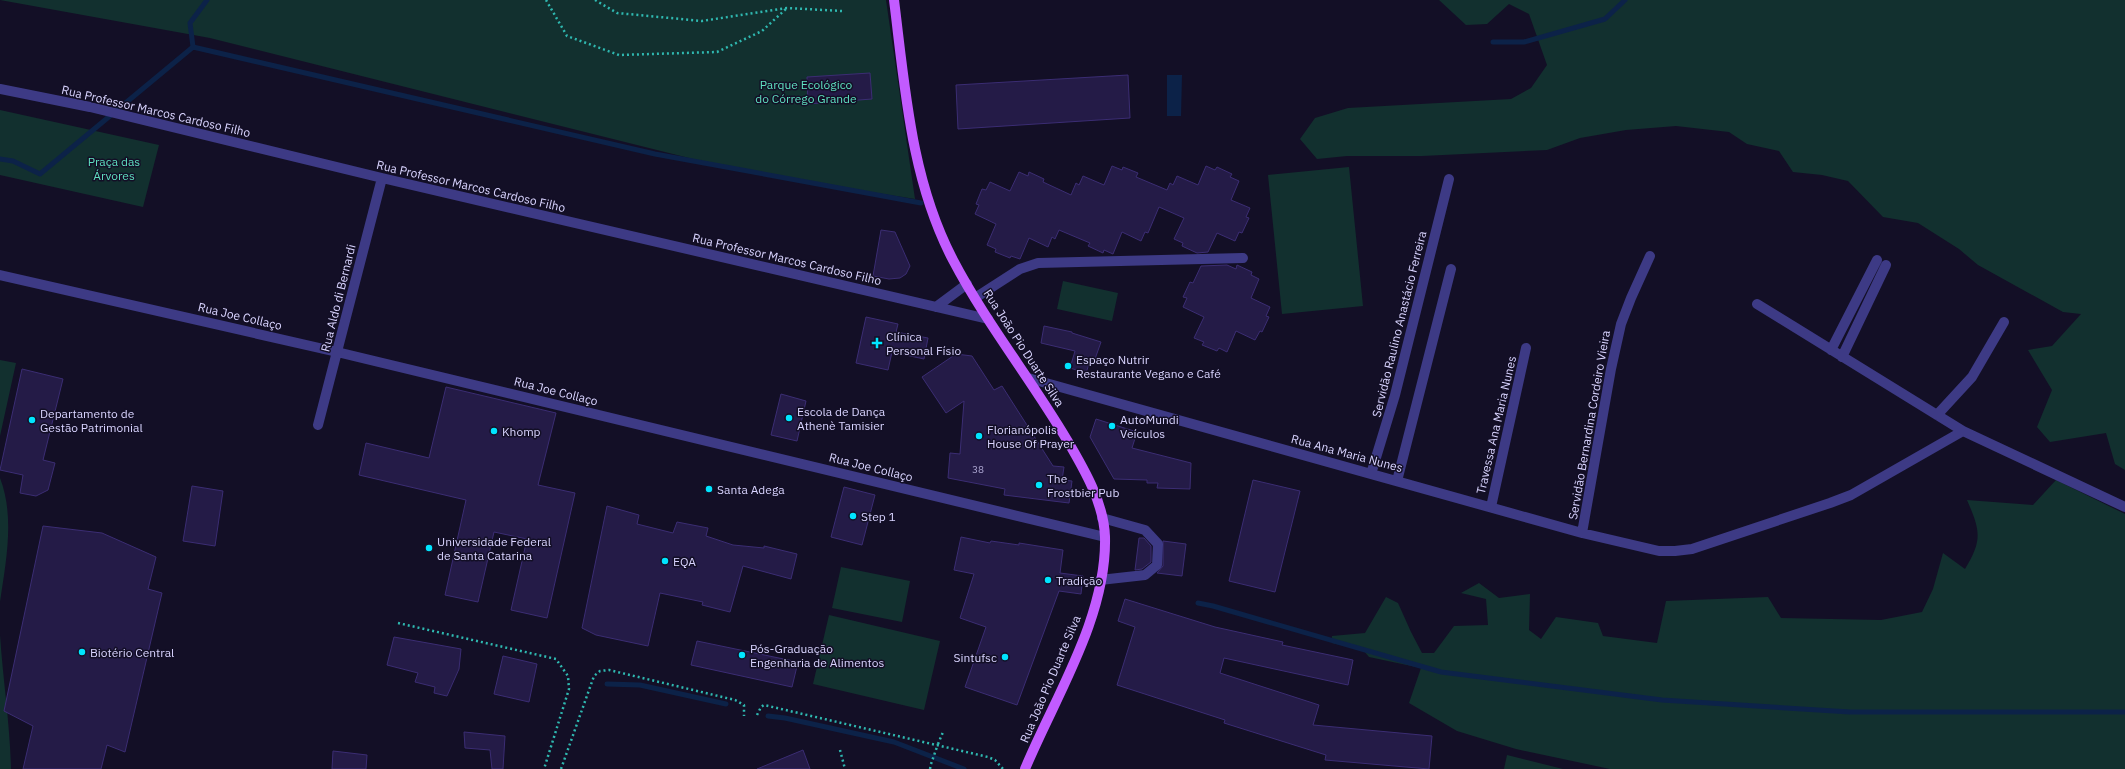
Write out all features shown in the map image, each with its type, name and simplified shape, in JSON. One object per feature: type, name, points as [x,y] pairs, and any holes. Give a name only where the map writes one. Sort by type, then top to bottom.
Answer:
[{"type":"main road","name":"Rua João Pio Duarte Silva","points":[[894,0],[921,181],[952,259],[988,319],[1028,378],[1080,464],[1095,496],[1102,518],[1105,537],[1100,580],[1094,604],[1079,649],[1025,769]]},
{"type":"street","name":"Rua Professor Marcos Cardoso Filho","points":[[0,90],[130,117],[382,178],[988,319]]},
{"type":"street","name":"Rua Aldo di Bernardi","points":[[318,425],[382,178]]},
{"type":"street","name":"Servidão Raulino Anastácio Ferreira","points":[[1371,474],[1396,395],[1449,179]]},
{"type":"street","name":"Servidão Bernardina Cordeiro Vieira","points":[[1582,533],[1611,369],[1621,324],[1630,298],[1650,256]]},
{"type":"street","points":[[975,298],[1020,269],[1038,264],[1243,258]]},
{"type":"street","points":[[1831,350],[1882,263],[1842,357]]},
{"type":"street","points":[[1397,481],[1451,269]]},
{"type":"street","name":"Rua Joe Collaço","points":[[0,275],[337,352],[1105,537]]},
{"type":"street","points":[[936,307],[967,284]]},
{"type":"street","points":[[1757,304],[1963,431],[2125,507]]},
{"type":"street","points":[[1937,415],[1972,377],[2004,322]]},
{"type":"street","name":"Travessa Ana Maria Nunes","points":[[1491,507],[1526,348]]},
{"type":"street","name":"Rua Ana Maria Nunes","points":[[1028,378],[1582,533],[1659,551],[1692,549],[1851,495],[1963,431]]},
{"type":"street","points":[[1100,580],[1145,575],[1157,565],[1158,544],[1145,530],[1102,518]]},
{"type":"path","points":[[546,0],[567,36],[619,54],[718,52],[762,31],[787,8]]},
{"type":"path","points":[[594,0],[617,13],[702,21],[787,8],[842,11]]},
{"type":"path","points":[[398,623],[556,659],[568,676],[569,689],[544,769]]},
{"type":"path","points":[[561,769],[594,676],[600,672],[609,670],[735,700],[744,705],[744,716]]},
{"type":"path","points":[[758,715],[761,707],[764,705],[988,757],[995,760],[1003,769]]},
{"type":"path","points":[[930,769],[943,732]]},
{"type":"path","points":[[840,750],[845,769]]},
{"type":"green space","name":"Parque Ecológico do Córrego Grande","points":[[0,0],[886,0],[915,199],[749,173],[210,38]]},
{"type":"green space","points":[[1439,0],[2125,0],[2125,470],[2115,464],[2106,433],[2050,442],[2037,427],[2052,390],[2028,350],[2052,346],[2081,314],[2063,312],[1978,265],[1959,249],[1918,223],[1883,217],[1848,181],[1822,175],[1793,172],[1779,151],[1747,144],[1729,132],[1676,126],[1626,130],[1580,138],[1547,150],[1422,156],[1347,156],[1317,159],[1300,139],[1315,118],[1348,108],[1511,99],[1531,88],[1547,65],[1529,14],[1509,4],[1487,24],[1466,25]]},
{"type":"green space","name":"Praça das Árvores","points":[[0,110],[159,145],[143,207],[0,175]]},
{"type":"green space","points":[[1349,167],[1363,306],[1282,314],[1268,175]]},
{"type":"green space","points":[[1063,281],[1118,293],[1112,321],[1057,309]]},
{"type":"green space","points":[[0,360],[16,363],[0,436]]},
{"type":"green space","points":[[0,478],[5,493],[7,508],[8,539],[0,602]]},
{"type":"green space","points":[[2056,480],[2125,514],[2125,769],[1610,769],[1516,749],[1457,731],[1409,703],[1421,668],[1369,657],[1363,650],[1332,643],[1332,636],[1365,633],[1386,597],[1398,603],[1422,653],[1434,653],[1454,626],[1488,625],[1486,599],[1461,593],[1479,583],[1499,598],[1530,594],[1529,630],[1541,639],[1556,617],[1598,623],[1603,636],[1657,643],[1666,601],[1768,597],[1781,618],[1881,620],[1922,612],[1933,589],[1943,553],[1965,569],[1975,550],[1978,535],[1977,527],[1967,500],[2033,505]]},
{"type":"green space","points":[[841,567],[910,581],[902,622],[832,608]]},
{"type":"green space","points":[[829,615],[940,641],[924,710],[813,684]]},
{"type":"green space","points":[[0,635],[9,735],[11,769],[0,769]]},
{"type":"green space","points":[[1507,755],[1563,769],[1504,769]]},
{"type":"water","points":[[1167,75],[1182,75],[1181,116],[1167,116]]},
{"type":"building","points":[[870,73],[872,99],[808,104],[807,77]]},
{"type":"building","points":[[1128,75],[1130,118],[958,129],[956,85]]},
{"type":"building","points":[[1112,166],[1122,170],[1123,167],[1138,173],[1136,177],[1167,190],[1170,183],[1173,185],[1177,176],[1198,185],[1206,166],[1215,170],[1217,167],[1232,174],[1230,177],[1239,181],[1231,200],[1250,208],[1246,217],[1249,218],[1242,233],[1239,232],[1235,241],[1217,233],[1208,252],[1197,253],[1182,246],[1183,243],[1174,239],[1184,218],[1159,207],[1148,233],[1145,232],[1141,241],[1122,232],[1113,254],[1104,250],[1103,253],[1088,246],[1090,243],[1059,230],[1055,239],[1052,237],[1048,247],[1029,238],[1020,259],[1011,256],[1010,258],[995,252],[996,249],[987,245],[996,224],[975,214],[979,205],[976,204],[982,189],[986,190],[990,182],[1010,191],[1019,172],[1028,176],[1029,172],[1044,179],[1043,182],[1071,195],[1076,183],[1079,185],[1083,176],[1104,185]]},
{"type":"building","points":[[881,230],[895,232],[910,266],[906,274],[900,278],[889,279],[873,276]]},
{"type":"building","points":[[1227,265],[1236,269],[1237,265],[1252,272],[1251,275],[1259,279],[1251,298],[1270,307],[1266,316],[1269,317],[1262,332],[1260,331],[1255,340],[1236,331],[1227,352],[1219,348],[1217,351],[1202,345],[1204,342],[1194,338],[1204,317],[1183,307],[1187,298],[1183,297],[1190,282],[1193,283],[1201,266]]},
{"type":"building","name":"Clínica Personal Físio","points":[[866,317],[898,324],[896,332],[928,338],[924,359],[892,352],[888,370],[856,363]]},
{"type":"building","points":[[1044,326],[1072,332],[1101,342],[1095,359],[1091,358],[1086,373],[1070,368],[1075,351],[1041,343]]},
{"type":"building","points":[[956,354],[972,356],[994,390],[1002,386],[1053,466],[1064,467],[1062,480],[1072,481],[1069,503],[1004,495],[1005,489],[948,478],[950,453],[960,454],[964,401],[946,413],[922,377]]},
{"type":"building","name":"Departamento de Gestão Patrimonial","points":[[22,369],[63,379],[43,460],[55,463],[48,490],[36,496],[20,493],[23,475],[0,470]]},
{"type":"building","points":[[446,387],[556,413],[538,485],[575,493],[547,618],[511,610],[527,539],[494,532],[478,602],[445,595],[466,500],[359,475],[366,443],[429,458]]},
{"type":"building","name":"Escola de Dança Athenè Tamisier","points":[[781,394],[806,401],[797,441],[771,435]]},
{"type":"building","points":[[1096,419],[1137,432],[1132,448],[1191,463],[1190,489],[1157,488],[1158,483],[1147,483],[1147,480],[1114,479],[1090,437]]},
{"type":"building","points":[[1253,480],[1300,491],[1275,592],[1229,581]]},
{"type":"building","points":[[192,486],[223,491],[215,546],[183,541]]},
{"type":"building","name":"Step 1","points":[[844,487],[875,495],[862,545],[831,537]]},
{"type":"building","points":[[607,506],[639,515],[637,524],[673,533],[677,522],[708,528],[706,536],[733,545],[764,548],[764,546],[797,554],[791,579],[743,566],[730,612],[702,605],[703,602],[660,593],[648,646],[596,635],[582,628]]},
{"type":"building","name":"Biotério Central","points":[[43,526],[102,533],[156,557],[148,589],[162,593],[125,752],[107,745],[101,769],[23,769],[33,726],[4,711]]},
{"type":"building","points":[[961,537],[990,543],[991,541],[1019,545],[1019,543],[1063,550],[1060,573],[1083,576],[1081,594],[1059,591],[1017,705],[965,687],[986,627],[960,618],[974,574],[954,570]]},
{"type":"building","points":[[1139,538],[1144,538],[1151,546],[1151,562],[1142,569],[1135,570]]},
{"type":"building","points":[[1163,541],[1186,544],[1182,576],[1157,573],[1163,566]]},
{"type":"building","points":[[1125,599],[1215,627],[1283,642],[1282,645],[1353,660],[1348,685],[1224,658],[1220,673],[1319,705],[1313,725],[1432,736],[1429,769],[1325,760],[1326,755],[1224,723],[1225,720],[1117,685],[1135,627],[1118,621]]},
{"type":"building","points":[[394,637],[461,649],[459,669],[447,696],[434,693],[435,687],[415,682],[418,673],[387,665]]},
{"type":"building","points":[[697,641],[798,662],[792,687],[691,665]]},
{"type":"building","points":[[503,656],[537,664],[529,702],[494,694]]},
{"type":"building","points":[[464,732],[505,736],[503,769],[492,769],[490,750],[465,748]]},
{"type":"building","points":[[803,750],[810,769],[757,769]]},
{"type":"building","points":[[333,751],[367,755],[366,769],[332,769]]},
{"type":"waterway","points":[[0,159],[13,161],[40,174],[193,47],[190,23],[207,0]]},
{"type":"waterway","points":[[1493,42],[1524,42],[1605,19],[1625,0]]},
{"type":"waterway","points":[[193,47],[655,154],[921,203]]},
{"type":"waterway","points":[[1198,603],[1213,606],[1441,672],[1662,700],[1850,712],[2125,712]]},
{"type":"waterway","points":[[607,684],[640,685],[726,704]]},
{"type":"waterway","points":[[768,716],[785,718],[894,742],[964,769]]},
{"type":"place","name":"Clínica Personal Físio","points":[[877,343]]},
{"type":"place","name":"Espaço Nutrir Restaurante Vegano e Café","points":[[1068,366]]},
{"type":"place","name":"Escola de Dança Athenè Tamisier","points":[[789,418]]},
{"type":"place","name":"Departamento de Gestão Patrimonial","points":[[32,420]]},
{"type":"place","name":"AutoMundi Veículos","points":[[1112,426]]},
{"type":"place","name":"Khomp","points":[[494,431]]},
{"type":"place","name":"Florianópolis House Of Prayer","points":[[979,436]]},
{"type":"place","name":"The Frostbier Pub","points":[[1039,485]]},
{"type":"place","name":"Santa Adega","points":[[709,489]]},
{"type":"place","name":"Step 1","points":[[853,516]]},
{"type":"place","name":"Universidade Federal de Santa Catarina","points":[[429,548]]},
{"type":"place","name":"EQA","points":[[665,561]]},
{"type":"place","name":"Tradição","points":[[1048,580]]},
{"type":"place","name":"Biotério Central","points":[[82,652]]},
{"type":"place","name":"Pós-Graduação Engenharia de Alimentos","points":[[742,655]]},
{"type":"place","name":"Sintufsc","points":[[1005,657]]}]
